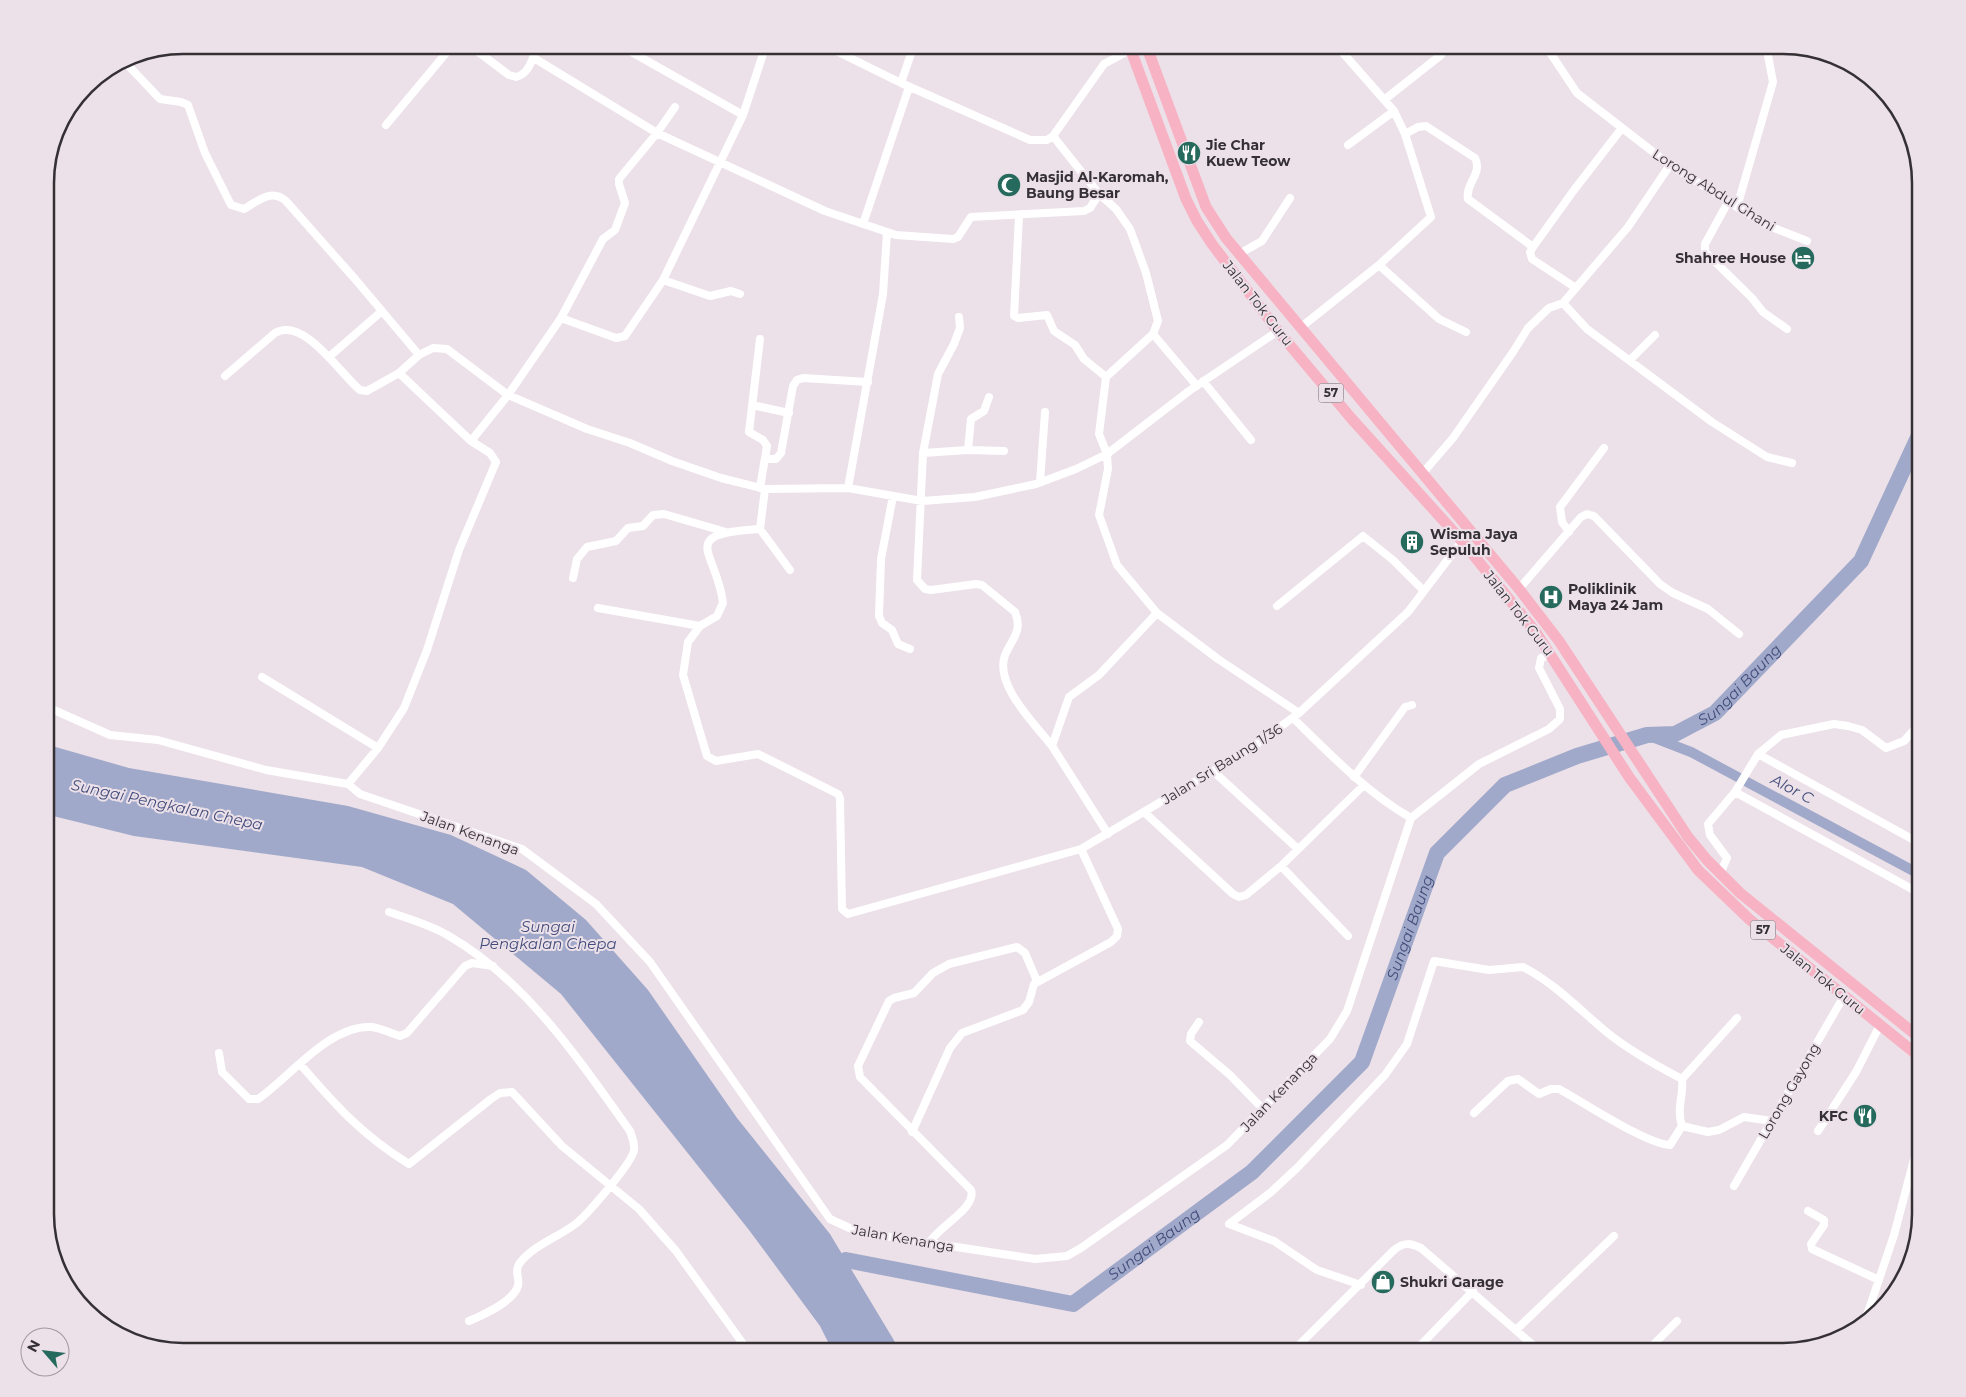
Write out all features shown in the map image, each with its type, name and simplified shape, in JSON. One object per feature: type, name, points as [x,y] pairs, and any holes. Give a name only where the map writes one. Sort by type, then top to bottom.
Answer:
[{"type":"main road","name":"Jalan Tok Guru","points":[[1132,54],[1186,199],[1197,220],[1278,331],[1352,418],[1462,541],[1551,654],[1629,777],[1677,845],[1718,891],[1912,1051]]},
{"type":"main road","name":"Jalan Tok Guru","points":[[1149,54],[1206,207],[1239,254],[1317,349],[1519,588],[1559,642],[1688,837],[1720,874],[1912,1032]]},
{"type":"main road","points":[[1304,360],[1317,349]]},
{"type":"street","points":[[386,125],[445,54]]},
{"type":"street","points":[[481,54],[512,76],[522,75],[535,54]]},
{"type":"street","points":[[636,54],[743,115]]},
{"type":"street","points":[[562,318],[616,338],[622,338],[628,334],[663,280],[720,163],[743,115],[763,54]]},
{"type":"street","points":[[842,54],[909,87],[1030,140],[1046,140],[1053,136],[1104,64],[1119,54]]},
{"type":"street","points":[[901,83],[911,54]]},
{"type":"street","points":[[1300,328],[1379,265],[1431,217],[1405,134],[1394,111],[1344,54]]},
{"type":"street","name":"Lorong Abdul Ghani","points":[[1551,54],[1577,93],[1670,166],[1764,224],[1807,241]]},
{"type":"street","points":[[1737,207],[1773,82],[1768,54]]},
{"type":"street","points":[[1384,100],[1442,55]]},
{"type":"street","points":[[534,58],[657,133],[826,211],[887,233],[953,239],[958,237],[971,216],[1019,216],[1088,210],[1100,194]]},
{"type":"street","points":[[129,66],[160,99],[181,102],[188,106],[205,154],[230,205],[235,208],[244,209],[267,196],[280,196],[419,355]]},
{"type":"street","points":[[863,224],[909,87]]},
{"type":"street","points":[[471,441],[508,395],[562,318],[604,238],[616,228],[625,203],[618,184],[619,178],[657,133],[675,107]]},
{"type":"street","points":[[1348,145],[1394,111]]},
{"type":"street","points":[[1405,134],[1418,127],[1426,126],[1475,158],[1478,164],[1478,171],[1467,194],[1468,198],[1533,247]]},
{"type":"street","points":[[1576,288],[1532,260],[1530,252],[1574,190],[1622,128]]},
{"type":"street","points":[[1053,136],[1100,194],[1116,209],[1130,229],[1146,273],[1158,321],[1153,334],[1106,377],[1099,434],[1107,454],[1108,469],[1100,517],[1117,565],[1157,613],[1296,716],[1354,777],[1386,803],[1411,818],[1479,764],[1557,723],[1561,715],[1560,709],[1539,668],[1541,658],[1551,654]]},
{"type":"street","points":[[1422,474],[1453,438],[1528,328],[1549,308],[1563,303],[1628,227],[1670,166]]},
{"type":"street","points":[[1239,254],[1262,241],[1290,198]]},
{"type":"street","points":[[1728,202],[1705,244],[1705,252],[1752,298],[1763,312],[1787,329]]},
{"type":"street","points":[[1019,216],[1014,316],[1018,318],[1047,315],[1054,331],[1075,345],[1084,359],[1106,377]]},
{"type":"street","points":[[848,488],[883,294],[887,233]]},
{"type":"street","points":[[1379,265],[1439,319],[1466,332]]},
{"type":"street","points":[[663,280],[710,296],[731,291],[740,294]]},
{"type":"street","points":[[1563,303],[1587,329],[1746,446],[1769,458],[1792,462]]},
{"type":"street","points":[[330,356],[382,311]]},
{"type":"street","points":[[959,317],[960,328],[938,374],[923,453],[917,580],[925,589],[931,590],[976,584],[982,585],[1015,612],[1018,629],[1006,654],[1004,678],[1009,690],[1052,746],[1108,834]]},
{"type":"street","points":[[225,376],[279,331],[294,331],[330,356],[360,390],[367,391],[399,373],[419,355],[433,348],[447,348],[508,395],[587,429],[630,443],[721,478],[762,489],[848,488],[922,501],[975,496],[1040,482],[1076,469],[1107,454],[1200,383],[1278,331]]},
{"type":"street","points":[[1153,334],[1200,383],[1250,440]]},
{"type":"street","points":[[1630,360],[1656,334]]},
{"type":"street","points":[[760,339],[749,432],[766,444],[760,529],[790,570]]},
{"type":"street","points":[[348,784],[378,748],[404,708],[427,650],[459,550],[496,462],[490,453],[471,441],[399,373]]},
{"type":"street","points":[[765,460],[776,459],[780,455],[793,386],[799,379],[868,382]]},
{"type":"street","points":[[968,450],[971,418],[984,411],[990,397]]},
{"type":"street","points":[[752,405],[789,413]]},
{"type":"street","points":[[1040,482],[1045,412]]},
{"type":"street","points":[[1569,532],[1562,522],[1560,507],[1604,448]]},
{"type":"street","points":[[923,453],[968,450],[1004,451]]},
{"type":"street","points":[[893,496],[881,559],[879,616],[882,623],[892,630],[898,644],[910,649]]},
{"type":"street","points":[[573,578],[577,559],[587,547],[616,540],[628,528],[643,526],[653,514],[664,514],[726,532]]},
{"type":"street","points":[[1519,588],[1582,517],[1587,514],[1594,516],[1660,584],[1673,593],[1708,609],[1739,634]]},
{"type":"street","points":[[598,608],[700,626],[717,616],[723,603],[707,550],[711,538],[726,532],[760,529]]},
{"type":"street","points":[[1277,606],[1363,536],[1393,560],[1424,591]]},
{"type":"street","name":"Jalan Sri Baung 1/36","points":[[700,626],[688,643],[683,677],[707,756],[716,761],[758,754],[838,794],[840,798],[842,910],[848,914],[1037,863],[1081,849],[1213,771],[1296,716],[1407,613],[1462,541]]},
{"type":"street","points":[[1052,746],[1069,697],[1099,675],[1157,613]]},
{"type":"street","points":[[262,677],[378,748]]},
{"type":"street","points":[[1354,777],[1405,707],[1412,705]]},
{"type":"street","name":"Jalan Kenanga","points":[[54,710],[110,735],[158,740],[266,770],[348,784],[360,794],[522,850],[596,904],[650,962],[830,1219],[858,1232],[1035,1259],[1067,1256],[1211,1158],[1227,1146],[1330,1040],[1341,1024],[1380,917],[1411,818]]},
{"type":"street","points":[[1720,874],[1726,858],[1710,835],[1708,824],[1736,790],[1758,754],[1781,735],[1834,724],[1862,730],[1886,748],[1904,741],[1912,732]]},
{"type":"street","points":[[1758,754],[1912,839]]},
{"type":"street","points":[[1213,771],[1298,850]]},
{"type":"street","points":[[1144,812],[1236,896],[1246,894],[1281,866],[1364,785]]},
{"type":"street","points":[[1736,790],[1912,889]]},
{"type":"street","points":[[912,1132],[954,1041],[962,1033],[1023,1010],[1029,1002],[1032,986],[1037,981],[1111,942],[1117,936],[1118,929],[1081,849]]},
{"type":"street","points":[[1281,866],[1348,936]]},
{"type":"street","points":[[389,912],[448,935],[493,966],[532,1004],[574,1054],[630,1131],[635,1151],[595,1205],[577,1222],[535,1249],[519,1264],[516,1269],[518,1288],[513,1294],[491,1312],[469,1321]]},
{"type":"street","points":[[930,1243],[938,1230],[969,1206],[972,1193],[857,1072],[889,1002],[894,998],[914,993],[933,974],[949,964],[1013,947],[1023,950],[1037,981]]},
{"type":"street","points":[[1361,1285],[1317,1270],[1274,1241],[1229,1224],[1270,1193],[1297,1168],[1385,1075],[1407,1044],[1434,961],[1495,970],[1523,967],[1574,1002],[1605,1031],[1642,1057],[1682,1079]]},
{"type":"street","points":[[219,1054],[222,1072],[238,1090],[253,1101],[268,1093],[325,1044],[360,1028],[378,1028],[400,1036],[407,1034],[465,966],[472,964],[493,966]]},
{"type":"street","name":"Lorong Gayong","points":[[1734,1186],[1844,996]]},
{"type":"street","points":[[1474,1113],[1508,1081],[1514,1079],[1539,1094],[1551,1088],[1559,1089],[1663,1144],[1673,1142],[1682,1126],[1678,1113],[1683,1087],[1682,1079],[1737,1018]]},
{"type":"street","points":[[1199,1022],[1191,1034],[1190,1041],[1230,1075],[1262,1108]]},
{"type":"street","points":[[1818,1130],[1856,1072],[1880,1025]]},
{"type":"street","points":[[300,1064],[342,1112],[377,1144],[409,1164],[455,1130],[491,1099],[500,1093],[512,1092],[562,1146],[585,1167],[611,1184],[638,1209],[676,1251],[742,1343]]},
{"type":"street","points":[[1682,1126],[1708,1132],[1719,1130],[1744,1117],[1772,1122]]},
{"type":"street","points":[[1870,1309],[1894,1235],[1912,1167]]},
{"type":"street","points":[[1808,1211],[1824,1220],[1824,1225],[1811,1244],[1812,1249],[1879,1280]]},
{"type":"street","points":[[1516,1330],[1614,1236]]},
{"type":"street","points":[[1301,1343],[1394,1250],[1401,1244],[1408,1243],[1421,1248],[1473,1291],[1531,1343]]},
{"type":"street","points":[[1423,1343],[1473,1291]]},
{"type":"street","points":[[1655,1343],[1677,1321]]},
{"type":"water","name":"Sungai Pengkalan Chepa","points":[[54,747],[129,768],[348,806],[451,835],[526,870],[586,920],[648,990],[737,1118],[830,1234],[896,1343],[828,1343],[820,1326],[749,1230],[561,994],[453,904],[362,867],[134,836],[54,816]]},
{"type":"waterway","name":"Sungai Baung","points":[[846,1260],[1073,1304],[1252,1172],[1362,1062],[1437,853],[1505,785],[1577,756],[1647,735],[1675,734],[1715,713],[1861,561],[1912,450]]},
{"type":"waterway","name":"Alor C","points":[[1647,735],[1691,752],[1912,870]]},
{"type":"place","name":"Jie Char Kuew Teow","points":[[1189,153]]},
{"type":"place","name":"Masjid Al-Karomah, Baung Besar","points":[[1009,185]]},
{"type":"place","name":"Shahree House","points":[[1803,258]]},
{"type":"place","name":"Wisma Jaya Sepuluh","points":[[1412,542]]},
{"type":"place","name":"Poliklinik Maya 24 Jam","points":[[1551,597]]},
{"type":"place","name":"KFC","points":[[1865,1116]]},
{"type":"place","name":"Shukri Garage","points":[[1383,1282]]}]
